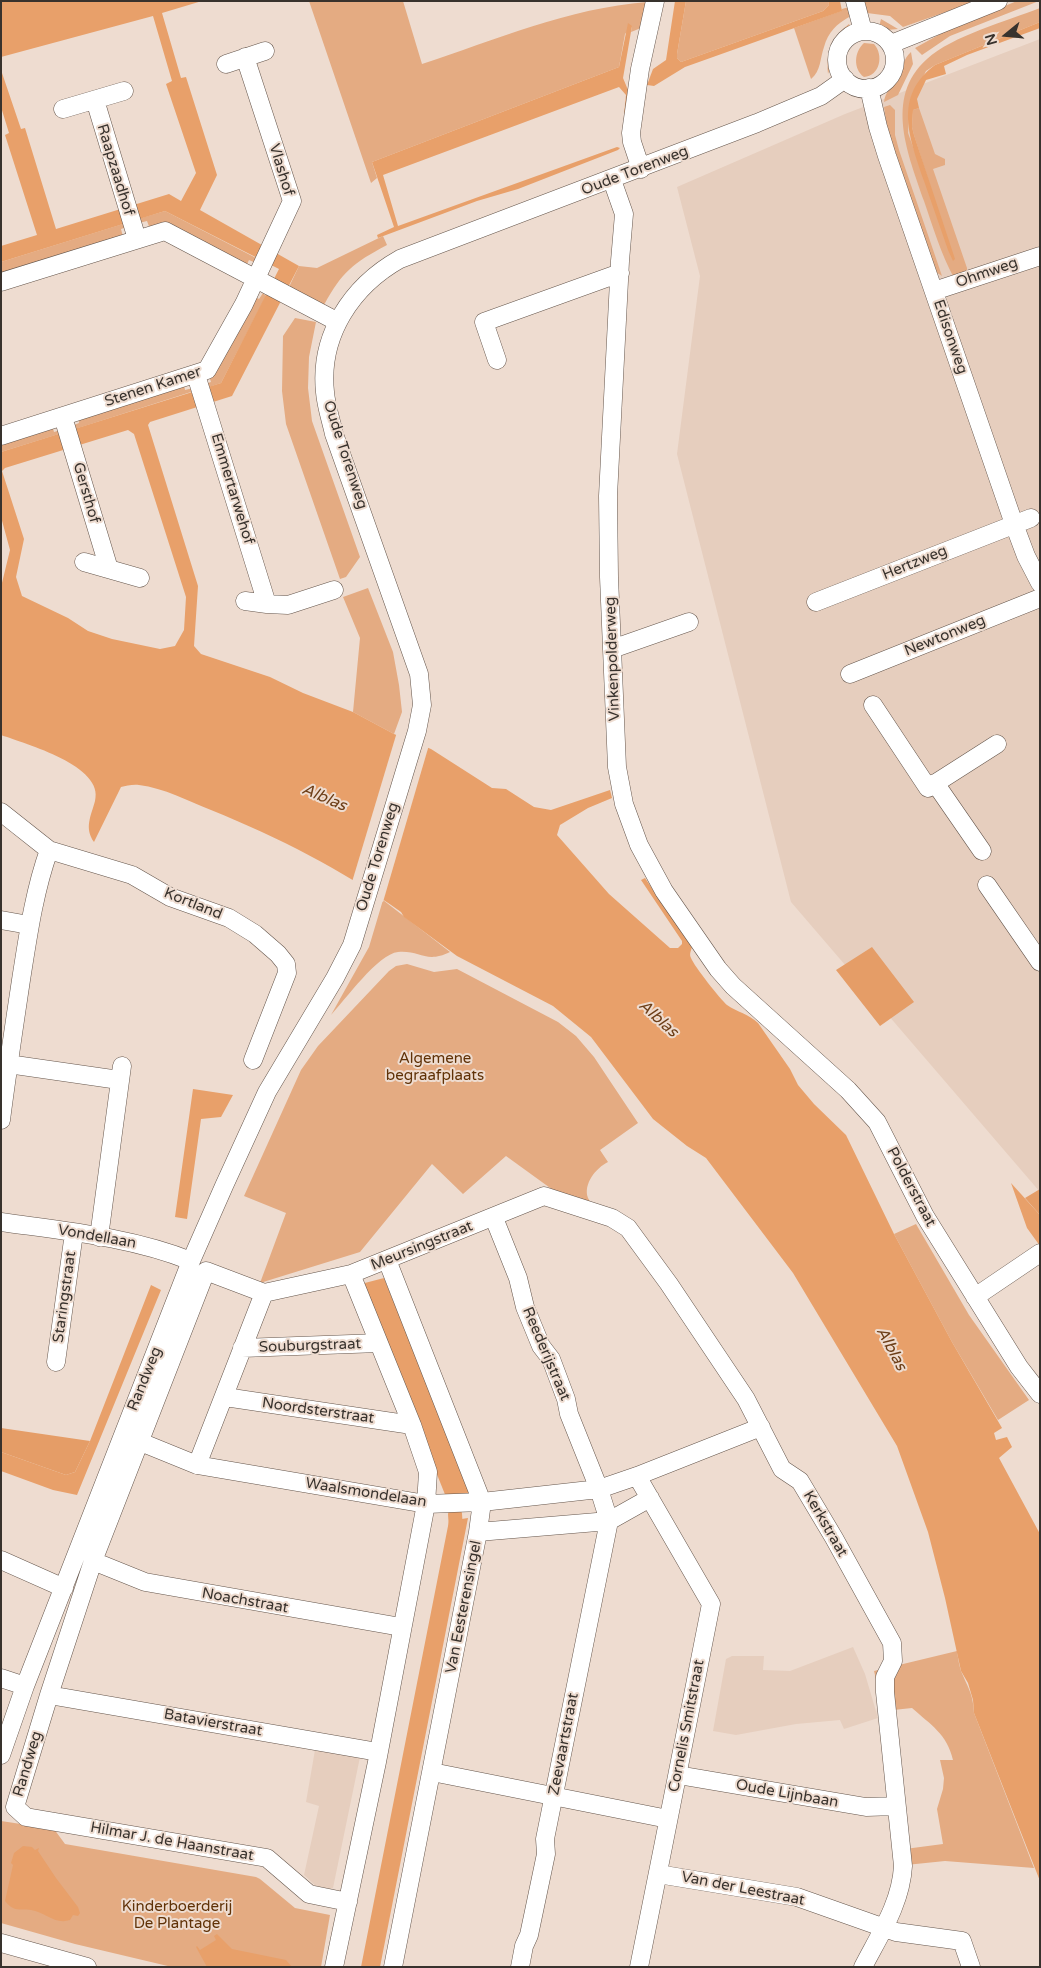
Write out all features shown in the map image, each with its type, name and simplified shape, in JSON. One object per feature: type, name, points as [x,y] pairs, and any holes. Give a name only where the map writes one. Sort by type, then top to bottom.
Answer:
[{"type":"street","points":[[641,169],[631,133],[640,69],[654,1]]},
{"type":"street","points":[[855,1],[863,31]]},
{"type":"street","points":[[890,44],[998,1]]},
{"type":"street","points":[[863,31],[879,34],[890,44],[895,58],[892,72],[883,83],[869,88],[854,86],[845,79],[838,64],[840,47],[847,38],[863,31]]},
{"type":"street","points":[[226,64],[265,51]]},
{"type":"street","name":"Vlashof","points":[[245,58],[292,201],[272,245],[261,277]]},
{"type":"street","name":"Oude Torenweg","points":[[314,1014],[352,945],[417,731],[422,705],[419,674],[334,434],[327,406],[324,376],[327,353],[338,322],[354,295],[386,267],[400,259],[641,169],[794,108],[821,96],[845,79]]},
{"type":"street","name":"Edisonweg","points":[[869,88],[878,127],[1014,524],[1026,556],[1040,582]]},
{"type":"street","points":[[63,110],[124,91]]},
{"type":"street","name":"Raapzaadhof","points":[[95,100],[135,233]]},
{"type":"street","name":"Vinkenpolderweg","points":[[612,180],[624,214],[608,496],[620,646],[617,767],[624,804],[639,845],[664,891],[718,969],[753,1005]]},
{"type":"street","points":[[1,282],[135,233],[165,231],[261,277],[293,298],[338,322]]},
{"type":"street","name":"Ohmweg","points":[[934,291],[1040,256]]},
{"type":"street","points":[[497,360],[484,322],[620,274]]},
{"type":"street","name":"Stenen Kamer","points":[[1,436],[64,422],[198,381],[207,370],[261,277]]},
{"type":"street","name":"Emmertarwehof","points":[[198,381],[267,604]]},
{"type":"street","name":"Gersthof","points":[[64,422],[109,569]]},
{"type":"street","name":"Hertzweg","points":[[816,602],[1031,518]]},
{"type":"street","points":[[84,562],[140,578]]},
{"type":"street","points":[[245,601],[288,605],[334,590]]},
{"type":"street","name":"Newtonweg","points":[[850,674],[1040,598]]},
{"type":"street","points":[[620,646],[689,622]]},
{"type":"street","points":[[873,705],[928,788],[997,744]]},
{"type":"street","points":[[935,783],[982,851]]},
{"type":"street","name":"Kortland","points":[[1,812],[49,850],[132,875],[170,897],[229,918],[255,934],[278,954],[286,964],[287,974],[253,1060]]},
{"type":"street","points":[[1,1120],[5,1063],[30,925],[40,879],[49,850]]},
{"type":"street","points":[[987,885],[1040,962]]},
{"type":"street","points":[[1,920],[30,925]]},
{"type":"street","name":"Polderstraat","points":[[753,1005],[848,1090],[877,1122],[925,1216],[1019,1367],[1040,1394]]},
{"type":"street","name":"Randweg","points":[[1,1755],[25,1686],[64,1588],[199,1266],[267,1092],[314,1014]]},
{"type":"street","points":[[5,1063],[117,1072],[99,1237]]},
{"type":"street","name":"Kerkstraat","points":[[494,1218],[544,1196],[612,1218],[628,1228],[746,1399],[782,1469],[800,1481],[834,1538],[892,1644],[893,1661],[885,1677],[885,1692],[903,1866],[902,1882],[894,1908],[863,1967]]},
{"type":"street","name":"Meursingstraat","points":[[264,1293],[351,1274],[494,1218]]},
{"type":"street","name":"Reederijstraat","points":[[494,1218],[518,1278],[525,1307],[541,1346],[551,1359],[566,1399],[569,1414],[599,1489]]},
{"type":"street","name":"Vondellaan","points":[[1,1222],[74,1232],[163,1250],[264,1293]]},
{"type":"street","name":"Staringstraat","points":[[56,1362],[74,1232]]},
{"type":"street","points":[[975,1297],[1040,1253]]},
{"type":"street","name":"Van Eesterensingel","points":[[386,1260],[482,1502],[478,1532],[393,1967]]},
{"type":"street","name":"Randweg","points":[[15,1808],[49,1695],[93,1561],[138,1441],[199,1266]]},
{"type":"street","points":[[334,1967],[426,1504],[428,1472],[412,1424],[351,1274]]},
{"type":"street","points":[[197,1465],[264,1293]]},
{"type":"street","name":"Souburgstraat","points":[[242,1348],[379,1343]]},
{"type":"street","name":"Noordsterstraat","points":[[224,1397],[412,1424]]},
{"type":"street","name":"Waalsmondelaan","points":[[138,1441],[197,1465],[426,1504],[482,1502],[599,1489],[762,1427]]},
{"type":"street","name":"Cornelis Smitstraat","points":[[637,1476],[710,1604],[640,1967]]},
{"type":"street","points":[[599,1489],[609,1521]]},
{"type":"street","points":[[478,1532],[609,1521],[650,1498]]},
{"type":"street","name":"Zeevaartstraat","points":[[520,1967],[524,1946],[529,1935],[546,1854],[545,1839],[609,1521]]},
{"type":"street","points":[[1,1560],[64,1588]]},
{"type":"street","name":"Noachstraat","points":[[93,1561],[145,1582],[402,1627]]},
{"type":"street","points":[[1,1678],[25,1686]]},
{"type":"street","name":"Batavierstraat","points":[[49,1695],[378,1752]]},
{"type":"street","points":[[432,1772],[668,1819]]},
{"type":"street","name":"Oude Lijnbaan","points":[[678,1775],[866,1807],[896,1806]]},
{"type":"street","name":"Hilmar J. de Haanstraat","points":[[15,1808],[26,1817],[267,1858],[309,1894],[348,1902]]},
{"type":"street","name":"Van der Leestraat","points":[[658,1874],[797,1897],[896,1932],[962,1941],[971,1967]]},
{"type":"street","points":[[1,1943],[87,1967]]},
{"type":"shaded area","points":[[1040,39],[1040,1192],[791,902],[677,454],[700,276],[677,187],[845,114]]},
{"type":"shaded area","points":[[872,947],[914,1002],[880,1026],[836,970]]},
{"type":"shaded area","points":[[1040,1189],[1040,1215],[1025,1198]]},
{"type":"shaded area","points":[[1,1428],[90,1441],[75,1472],[66,1475],[1,1452]]},
{"type":"shaded area","points":[[853,1647],[865,1674],[878,1718],[844,1729],[840,1720],[796,1724],[736,1735],[713,1731],[726,1659],[732,1656],[764,1656],[763,1670],[790,1671]]},
{"type":"shaded area","points":[[315,1750],[360,1757],[333,1888],[331,1889],[317,1887],[304,1875],[319,1806],[306,1802]]},
{"type":"green space","points":[[309,1],[403,1],[422,64],[561,18],[618,5],[647,2],[641,28],[631,32],[632,26],[625,34],[619,67],[372,162],[377,178],[371,183]]},
{"type":"green space","points":[[686,1],[828,1],[829,5],[823,11],[681,62],[677,58],[677,54]]},
{"type":"green space","points":[[864,1],[977,1],[903,27],[890,16],[867,13]]},
{"type":"green space","points":[[1017,1],[1039,1],[950,36],[922,55],[915,48],[951,28]]},
{"type":"green space","points":[[849,7],[849,17],[837,26],[828,37],[818,68],[811,79],[794,28]]},
{"type":"green space","points":[[1040,8],[1040,22],[935,65],[926,71],[909,107],[908,133],[954,261],[914,135],[912,127],[913,110],[919,108],[935,154],[945,159],[945,165],[933,169],[967,268],[967,271],[954,278],[937,240],[907,147],[903,128],[903,109],[906,91],[914,74],[927,59],[938,51],[965,36]]},
{"type":"green space","points":[[881,19],[898,29],[887,30],[879,27]]},
{"type":"green space","points":[[849,24],[851,28],[843,33],[835,44],[828,74],[828,59],[831,46],[838,34]]},
{"type":"green space","points":[[864,43],[874,44],[879,54],[879,64],[874,73],[864,77],[858,70],[856,60],[858,51]]},
{"type":"green space","points":[[911,52],[913,64],[898,95],[884,102],[886,95],[900,74]]},
{"type":"green space","points":[[890,105],[895,110],[895,135],[899,150],[942,276],[933,270],[888,133],[884,107]]},
{"type":"green space","points":[[165,211],[258,259],[256,263],[249,260],[246,266],[150,229],[147,221],[139,223],[138,219]]},
{"type":"green space","points":[[126,223],[127,227],[121,229],[123,237],[1,275],[1,262]]},
{"type":"green space","points":[[383,236],[387,245],[365,257],[349,269],[324,305],[289,287],[299,266],[317,268]]},
{"type":"green space","points":[[263,293],[266,296],[221,383],[206,388],[205,384],[211,382],[210,379],[254,296],[259,299]]},
{"type":"green space","points":[[295,318],[316,322],[309,357],[308,388],[312,421],[360,557],[346,577],[340,579],[286,424],[282,391],[283,336]]},
{"type":"green space","points":[[184,384],[185,390],[193,388],[194,391],[75,429],[74,425],[79,423],[78,418]]},
{"type":"green space","points":[[52,425],[54,432],[61,430],[62,433],[1,452],[1,442]]},
{"type":"green space","points":[[368,588],[393,652],[399,685],[402,712],[394,734],[353,712],[360,638],[343,597]]},
{"type":"green space","points":[[383,900],[450,952],[435,957],[406,952],[390,955],[372,969],[331,1015],[369,947]]},
{"type":"green space","name":"Algemene begraafplaats","points":[[407,964],[434,972],[457,969],[558,1022],[576,1036],[594,1057],[638,1123],[600,1150],[608,1162],[595,1172],[587,1187],[588,1198],[595,1209],[564,1198],[506,1156],[463,1194],[432,1164],[360,1252],[260,1283],[286,1213],[244,1196],[301,1070],[318,1046],[389,971],[396,966]]},
{"type":"green space","points":[[916,1224],[969,1315],[1029,1400],[998,1420],[952,1342],[894,1234]]},
{"type":"green space","points":[[957,1651],[961,1671],[971,1695],[974,1713],[1034,1868],[945,1861],[906,1865],[905,1849],[943,1844],[937,1809],[944,1778],[940,1760],[953,1760],[947,1743],[932,1725],[912,1708],[884,1711],[874,1671]]},
{"type":"green space","name":"Kinderboerderij De Plantage","points":[[1,1821],[54,1829],[65,1844],[256,1877],[295,1908],[330,1915],[321,1967],[172,1967],[75,1944],[1,1923]]},
{"type":"water","name":"Alblas","points":[[1,1],[202,1],[162,13],[181,78],[186,77],[217,175],[200,210],[299,266],[232,396],[150,422],[148,425],[198,586],[194,646],[201,654],[270,677],[303,693],[353,712],[394,734],[431,749],[492,788],[506,789],[534,807],[551,810],[610,790],[612,798],[588,808],[560,825],[557,835],[609,894],[670,948],[678,948],[682,941],[641,880],[645,878],[692,947],[691,958],[708,983],[727,1005],[751,1017],[758,1023],[790,1069],[798,1085],[814,1104],[846,1135],[894,1234],[952,1342],[1002,1428],[994,1433],[996,1440],[1007,1437],[1012,1447],[999,1458],[1040,1534],[1040,1881],[974,1713],[973,1700],[968,1683],[961,1671],[928,1532],[897,1446],[793,1273],[706,1158],[687,1146],[653,1119],[591,1037],[553,1006],[457,956],[404,917],[401,912],[333,868],[286,843],[237,821],[176,795],[139,785],[121,787],[94,842],[89,832],[89,827],[95,801],[95,788],[88,777],[61,758],[1,735],[1,587],[10,550],[1,517],[1,452],[221,383],[279,269],[165,211],[1,262],[1,246],[37,235],[5,135],[9,133],[1,107],[1,70],[21,129],[25,128],[56,229],[169,194],[181,201],[196,173],[166,84],[172,81],[153,16],[1,57]],"holes":[[[128,430],[134,434],[186,597],[184,630],[175,646],[160,649],[112,639],[88,631],[68,618],[22,596],[16,577],[24,539],[2,471],[5,468]]]},
{"type":"water","points":[[675,1],[686,1],[677,54],[677,58],[681,62],[823,11],[829,5],[828,1],[840,1],[842,11],[685,67],[654,86],[647,85],[653,69],[666,60]]},
{"type":"water","points":[[1040,22],[1040,28],[967,55],[944,66],[946,74],[926,80],[917,99],[919,108],[913,110],[912,127],[955,259],[953,261],[924,181],[910,134],[908,119],[913,91],[922,77],[935,65]]},
{"type":"water","points":[[628,23],[632,26],[623,78],[628,90],[626,114],[624,114],[626,95],[619,87],[383,175],[398,226],[617,147],[620,148],[618,150],[518,189],[477,201],[378,238],[377,235],[394,227],[372,162],[619,67]]},
{"type":"water","points":[[193,1089],[233,1095],[221,1117],[201,1119],[187,1219],[175,1217]]},
{"type":"water","points":[[1011,1183],[1040,1215],[1040,1246],[1027,1228]]},
{"type":"water","points":[[384,1278],[471,1493],[446,1497],[361,1284]]},
{"type":"water","points":[[151,1285],[161,1290],[77,1495],[53,1490],[1,1471],[1,1452],[66,1475],[75,1472],[90,1441]]},
{"type":"water","points":[[468,1518],[380,1967],[361,1967],[449,1521]]},
{"type":"water","points":[[23,1846],[32,1847],[35,1850],[39,1848],[38,1851],[78,1907],[80,1913],[78,1916],[73,1915],[70,1920],[60,1921],[36,1911],[14,1909],[8,1905],[5,1901],[13,1865],[11,1863],[14,1853]]},
{"type":"water","points":[[217,1934],[232,1949],[286,1960],[292,1967],[207,1967],[196,1947],[200,1950],[216,1940],[214,1936]]},
{"type":"pier","points":[[397,732],[429,745],[383,902],[352,882]]},
{"type":"waterway","points":[[454,1539],[456,1529],[455,1514]]}]
